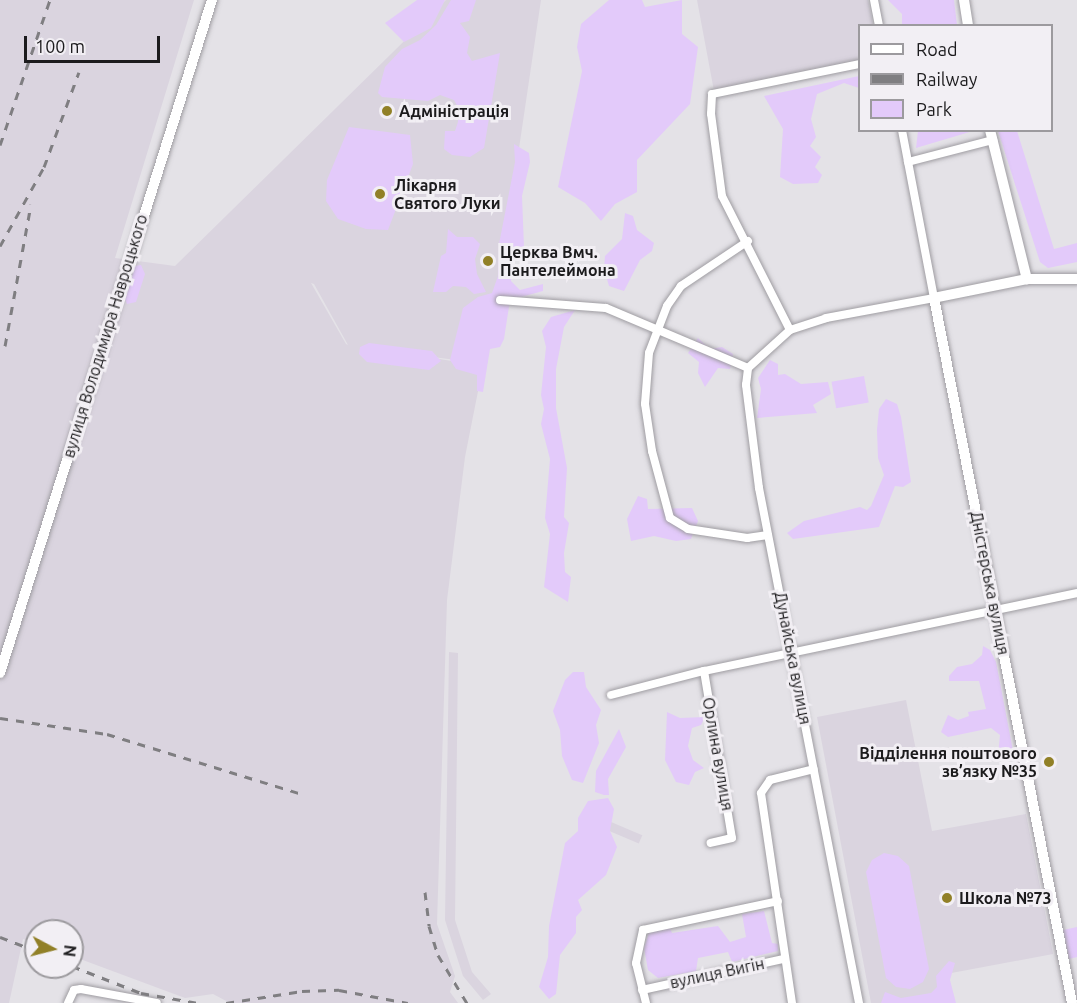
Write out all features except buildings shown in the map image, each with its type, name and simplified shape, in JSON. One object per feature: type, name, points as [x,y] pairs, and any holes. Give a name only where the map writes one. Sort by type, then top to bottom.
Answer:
[{"type":"street","name":"вулиця Володимира Навроцького","points":[[0,673],[212,0]]},
{"type":"street","points":[[874,0],[879,24]]},
{"type":"street","points":[[964,0],[968,24]]},
{"type":"street","points":[[790,330],[748,241],[722,196],[711,114],[712,94],[858,64]]},
{"type":"street","name":"Дністерська вулиця","points":[[902,132],[1072,1003]]},
{"type":"street","points":[[908,162],[992,135],[1027,279]]},
{"type":"street","points":[[748,241],[681,286],[656,328],[646,371],[646,417],[670,518],[688,529],[747,538],[768,534]]},
{"type":"street","points":[[500,300],[606,308],[748,368],[790,330],[835,316],[1027,279],[1077,279]]},
{"type":"street","name":"Дунайська вулиця","points":[[748,368],[751,429],[768,534],[859,1003]]},
{"type":"street","points":[[612,695],[704,671],[1077,592]]},
{"type":"street","name":"Орлина вулиця","points":[[704,671],[732,838],[711,843]]},
{"type":"street","points":[[783,959],[778,901],[761,790],[770,780],[814,769]]},
{"type":"street","points":[[646,1003],[636,975],[637,941],[648,926],[778,901]]},
{"type":"street","name":"вулиця Вигін","points":[[642,990],[783,959],[792,1003]]},
{"type":"street","points":[[68,1003],[74,990],[81,989],[157,1003]]},
{"type":"shaded area","points":[[0,0],[194,0],[115,258],[175,266],[446,0],[541,0],[487,364],[402,353],[483,366],[465,457],[447,600],[437,924],[455,976],[450,992],[458,1003],[230,1003],[213,994],[185,998],[84,960],[84,919],[24,919],[24,939],[9,1003],[0,1003]],"holes":[[[311,283],[314,284],[348,345],[346,344]]]},
{"type":"shaded area","points":[[697,0],[868,0],[873,24],[858,24],[858,60],[714,91]]},
{"type":"shaded area","points":[[449,652],[458,653],[455,920],[472,972],[491,994],[483,1000],[463,976],[445,920]]},
{"type":"shaded area","name":"Школа №73","points":[[906,700],[932,831],[1026,814],[1053,954],[946,974],[951,1003],[871,1003],[817,717]]},
{"type":"shaded area","points":[[611,822],[642,835],[639,844],[607,830]]},
{"type":"green space","points":[[417,0],[445,0],[431,28],[404,42],[385,23]]},
{"type":"green space","points":[[451,0],[476,0],[469,21],[460,23],[470,37],[467,53],[472,61],[500,53],[484,148],[470,157],[452,155],[444,149],[445,131],[455,131],[458,122],[458,107],[454,100],[440,95],[428,101],[382,97],[378,93],[385,67],[402,49],[420,40],[436,25]]},
{"type":"green space","points":[[609,0],[642,0],[645,7],[682,0],[682,34],[698,47],[690,104],[637,160],[637,192],[615,204],[601,221],[585,203],[558,187],[582,71],[577,47],[581,24]]},
{"type":"green space","points":[[888,0],[954,0],[957,24],[902,24],[902,14]]},
{"type":"green space","points":[[858,76],[858,88],[844,83],[817,94],[811,119],[816,137],[810,146],[821,157],[815,167],[822,175],[818,183],[793,184],[780,177],[783,129],[764,96]]},
{"type":"green space","points":[[349,127],[410,135],[413,164],[388,230],[366,229],[338,219],[326,201],[327,180]]},
{"type":"green space","points":[[918,132],[970,132],[916,148]]},
{"type":"green space","points":[[998,132],[1017,132],[1054,249],[1077,243],[1077,262],[1048,268],[1040,262]]},
{"type":"green space","points":[[514,144],[529,153],[530,162],[522,196],[524,247],[511,259],[511,281],[520,290],[543,284],[543,291],[510,300],[504,339],[500,347],[490,349],[483,392],[477,391],[477,375],[456,369],[450,360],[463,308],[478,297],[492,293],[498,276],[499,244],[515,162]]},
{"type":"green space","points":[[625,213],[633,216],[637,230],[654,243],[652,251],[640,260],[624,291],[609,286],[604,269],[605,256],[622,239]]},
{"type":"green space","points":[[448,229],[457,237],[473,237],[480,244],[475,259],[477,274],[486,292],[474,294],[466,287],[453,286],[446,292],[433,292],[441,256],[446,253]]},
{"type":"green space","points":[[141,265],[145,274],[136,302],[127,304],[125,299],[135,266]]},
{"type":"green space","points":[[575,310],[564,327],[556,369],[556,408],[567,468],[564,517],[569,523],[564,553],[565,572],[571,577],[568,602],[544,587],[550,534],[545,518],[550,459],[541,424],[544,409],[541,395],[546,347],[542,331],[551,317]]},
{"type":"green space","points":[[698,338],[710,349],[722,347],[733,354],[730,369],[718,368],[705,387],[698,373],[699,362],[688,353]]},
{"type":"green space","points":[[369,343],[432,351],[441,361],[429,370],[367,362],[359,354],[360,347]]},
{"type":"green space","points":[[770,360],[778,364],[778,375],[785,374],[801,384],[828,382],[831,394],[813,405],[817,413],[757,418],[761,389],[758,378]]},
{"type":"green space","points":[[864,376],[869,403],[836,408],[832,382]]},
{"type":"green space","points":[[886,399],[897,404],[901,417],[911,482],[903,487],[895,486],[879,527],[793,539],[787,533],[804,521],[860,507],[867,510],[871,506],[884,475],[878,458],[877,430],[879,409]]},
{"type":"green space","points":[[638,496],[647,499],[648,509],[692,508],[698,521],[691,539],[676,541],[654,536],[631,541],[627,519]]},
{"type":"green space","points":[[983,646],[990,650],[996,662],[1013,751],[1009,760],[998,755],[1000,735],[991,728],[948,737],[941,732],[948,715],[958,720],[969,716],[968,712],[986,709],[979,681],[949,681],[949,676],[957,667],[972,664],[982,655]]},
{"type":"green space","points":[[573,672],[584,672],[586,687],[601,710],[596,725],[599,743],[583,783],[572,780],[562,756],[560,730],[553,711],[565,680]]},
{"type":"green space","points":[[667,712],[680,718],[705,717],[701,725],[692,728],[688,746],[693,760],[704,768],[695,772],[689,785],[676,782],[665,760]]},
{"type":"green space","points":[[619,729],[626,747],[608,779],[609,795],[604,795],[595,792],[596,771]]},
{"type":"green space","points":[[608,798],[614,809],[610,831],[617,847],[606,875],[578,900],[582,910],[576,917],[576,933],[560,955],[556,994],[549,999],[539,987],[548,957],[549,926],[565,843],[578,831],[578,818],[588,801]]},
{"type":"green space","points":[[884,853],[898,856],[909,866],[929,969],[923,982],[910,989],[896,987],[886,978],[866,872],[872,860]]},
{"type":"green space","points":[[764,911],[772,943],[778,944],[778,951],[732,962],[728,952],[698,958],[696,971],[658,978],[648,970],[644,948],[649,932],[670,928],[672,933],[718,926],[730,942],[746,937],[742,914]]},
{"type":"green space","points":[[1077,927],[1077,957],[1069,959],[1063,930]]},
{"type":"green space","points":[[949,961],[955,963],[950,980],[956,1003],[881,1003],[885,992],[901,998],[931,993],[937,987],[936,976]]},
{"type":"railway","points":[[0,145],[50,0]]},
{"type":"railway","points":[[0,246],[44,167],[79,72]]},
{"type":"railway","points":[[5,346],[31,204]]},
{"type":"railway","points":[[0,718],[107,734],[305,795]]},
{"type":"railway","points":[[425,892],[429,926],[438,955],[467,1003]]},
{"type":"railway","points":[[0,937],[24,946]]},
{"type":"railway","points":[[84,971],[141,993],[198,1003]]},
{"type":"railway","points":[[226,1003],[302,991],[339,990],[408,1003]]},
{"type":"place","name":"Адміністрація","points":[[387,111]]},
{"type":"place","name":"Лікарня Святого Луки","points":[[380,194]]},
{"type":"place","name":"Церква Вмч. Пантелеймона","points":[[488,261]]},
{"type":"place","name":"Відділення поштового зв’язку №35","points":[[1049,762]]},
{"type":"place","name":"Школа №73","points":[[947,898]]}]
